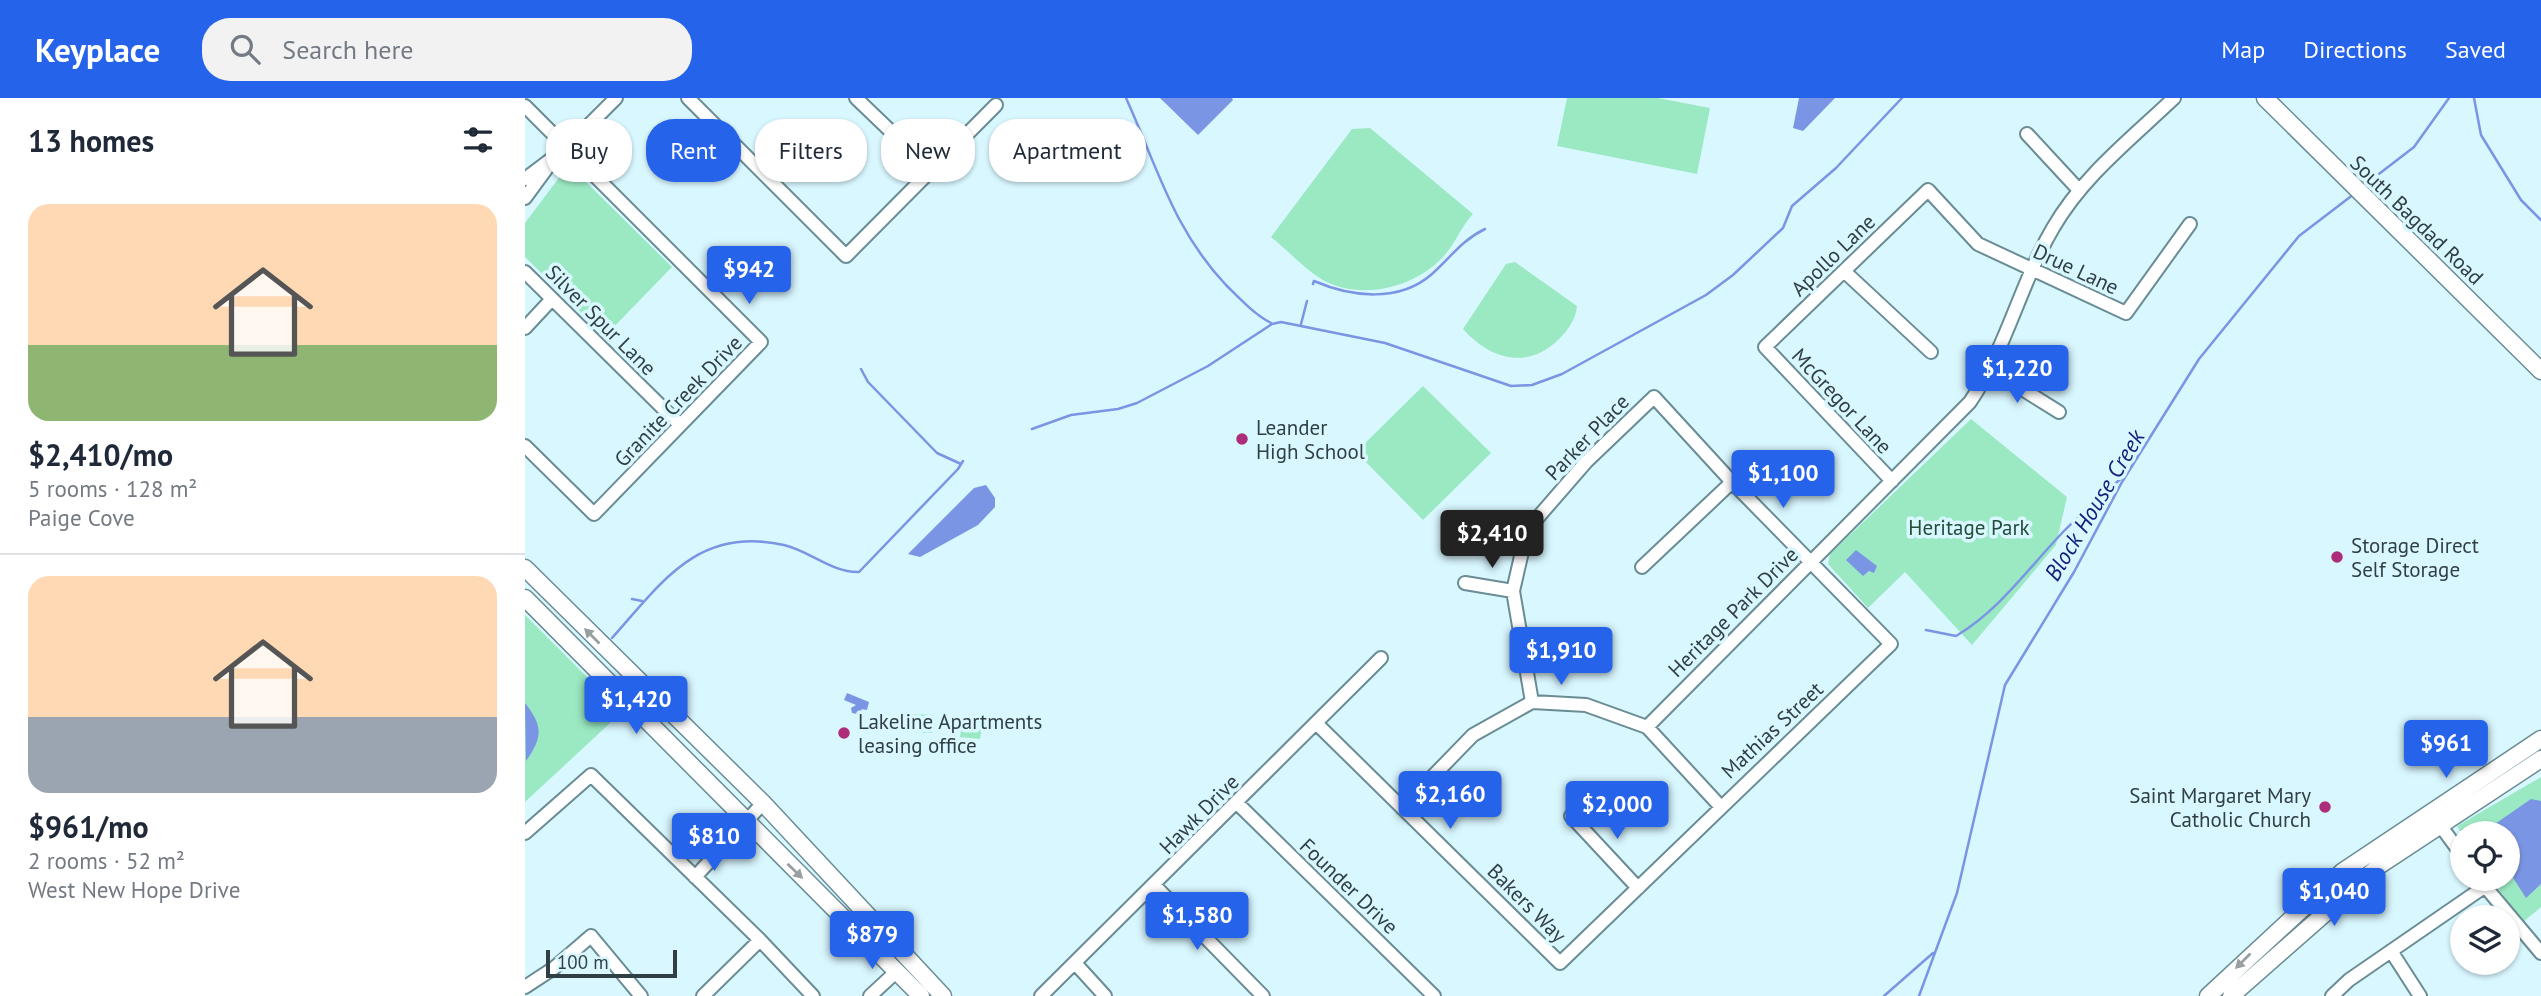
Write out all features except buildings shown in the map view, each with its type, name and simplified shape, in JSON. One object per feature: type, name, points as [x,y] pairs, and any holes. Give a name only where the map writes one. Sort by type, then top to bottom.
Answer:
[{"type":"main road","name":"South Bagdad Road","points":[[2265,98],[2541,371]]},
{"type":"main road","points":[[525,568],[763,803],[943,996]]},
{"type":"main road","points":[[525,598],[921,996]]},
{"type":"main road","points":[[2207,996],[2342,873],[2541,738]]},
{"type":"main road","points":[[2231,996],[2353,886],[2541,759]]},
{"type":"street","points":[[595,119],[616,98]]},
{"type":"street","points":[[688,98],[846,256],[917,182]]},
{"type":"street","points":[[856,98],[881,122]]},
{"type":"street","name":"Heritage Park Drive","points":[[1647,727],[1810,561],[1947,429],[1970,402],[1992,370],[2052,229],[2078,189],[2174,98]]},
{"type":"street","points":[[975,125],[996,105]]},
{"type":"street","name":"Granite Creek Drive","points":[[525,106],[546,133]]},
{"type":"street","points":[[2027,134],[2078,189]]},
{"type":"street","points":[[525,179],[546,163]]},
{"type":"street","points":[[525,198],[546,171]]},
{"type":"street","name":"Granite Creek Drive","points":[[525,446],[594,514],[761,342],[593,182]]},
{"type":"street","name":"Drue Lane","points":[[1928,190],[1978,244],[2126,313],[2190,224]]},
{"type":"street","name":"Apollo Lane","points":[[1765,347],[1928,190]]},
{"type":"street","name":"Silver Spur Lane","points":[[525,272],[680,425]]},
{"type":"street","points":[[1845,272],[1931,352]]},
{"type":"street","points":[[525,328],[551,300]]},
{"type":"street","name":"McGregor Lane","points":[[1765,347],[1892,481]]},
{"type":"street","points":[[1992,370],[2059,412]]},
{"type":"street","name":"Parker Place","points":[[1532,702],[1513,591],[1527,530],[1586,462],[1654,397],[1732,482]]},
{"type":"street","points":[[1642,567],[1732,482],[1810,561]]},
{"type":"street","name":"Mathias Street","points":[[1560,963],[1891,644],[1810,561]]},
{"type":"street","points":[[1465,583],[1513,591]]},
{"type":"street","name":"Hawk Drive","points":[[1041,996],[1317,724],[1381,657]]},
{"type":"street","points":[[1402,808],[1473,735],[1532,702],[1586,705],[1647,727],[1720,806]]},
{"type":"street","name":"Bakers Way","points":[[1317,724],[1560,963]]},
{"type":"street","points":[[525,832],[591,775],[760,940],[813,996]]},
{"type":"street","points":[[695,877],[763,803]]},
{"type":"street","name":"Founder Drive","points":[[1237,803],[1434,996]]},
{"type":"street","points":[[2431,812],[2450,838]]},
{"type":"street","points":[[1571,816],[1638,888]]},
{"type":"street","points":[[1154,885],[1263,996]]},
{"type":"street","points":[[2332,996],[2470,891]]},
{"type":"street","points":[[2488,891],[2541,953]]},
{"type":"street","points":[[525,986],[554,968],[591,936],[641,996]]},
{"type":"street","points":[[703,996],[760,940]]},
{"type":"street","points":[[2391,951],[2420,996]]},
{"type":"street","points":[[1075,963],[1105,996]]},
{"type":"street","points":[[870,996],[897,971]]},
{"type":"green space","points":[[1567,98],[1658,98],[1710,108],[1697,174],[1557,146]]},
{"type":"green space","points":[[1370,128],[1473,214],[1451,248],[1430,269],[1401,284],[1368,290],[1336,286],[1321,279],[1271,237],[1352,129]]},
{"type":"green space","points":[[556,182],[586,182],[672,267],[605,336],[525,257],[525,223]]},
{"type":"green space","points":[[1515,262],[1577,306],[1571,324],[1559,339],[1547,349],[1522,358],[1498,354],[1485,348],[1463,329],[1506,264]]},
{"type":"green space","points":[[1423,386],[1491,453],[1423,520],[1356,452]]},
{"type":"green space","name":"Heritage Park","points":[[1971,419],[2067,497],[2056,545],[1972,645],[1905,572],[1868,608],[1828,564],[1830,554]]},
{"type":"green space","points":[[525,615],[622,712],[525,802]]},
{"type":"green space","points":[[914,714],[933,715],[932,733],[913,732]]},
{"type":"green space","points":[[963,718],[983,720],[980,739],[960,737]]},
{"type":"green space","points":[[2541,777],[2541,907],[2522,923],[2520,905],[2510,905],[2500,891],[2520,891],[2520,821],[2466,821]]},
{"type":"water","points":[[1160,98],[1232,98],[1233,100],[1198,135]]},
{"type":"water","points":[[1799,98],[1835,98],[1803,131],[1793,128]]},
{"type":"water","points":[[986,485],[995,498],[995,507],[978,525],[920,557],[908,554],[974,488]]},
{"type":"water","points":[[1856,550],[1877,566],[1874,573],[1869,571],[1863,576],[1846,560]]},
{"type":"water","points":[[847,693],[869,702],[867,710],[861,709],[864,713],[862,715],[852,713],[851,708],[856,705],[844,700]]},
{"type":"water","points":[[525,703],[535,718],[539,732],[536,745],[526,761]]},
{"type":"water","points":[[2531,799],[2541,801],[2541,884],[2526,898],[2520,889],[2520,821],[2499,821]]},
{"type":"waterway","points":[[1126,98],[1168,196],[1192,242],[1226,285],[1253,311],[1271,323]]},
{"type":"waterway","points":[[1032,429],[1071,415],[1118,409],[1137,403],[1208,366],[1272,324],[1281,322],[1385,343],[1511,386],[1532,385],[1562,374],[1706,295],[1733,275],[1783,228],[1792,206],[1836,168],[1902,98]]},
{"type":"waterway","name":"Block House Creek","points":[[2362,187],[2414,147],[2449,98]]},
{"type":"waterway","points":[[2474,98],[2481,135],[2521,200],[2541,220]]},
{"type":"waterway","name":"Block House Creek","points":[[1919,996],[1957,893],[2005,685],[2074,572],[2122,482],[2199,359],[2299,236],[2354,194]]},
{"type":"waterway","points":[[1313,284],[1314,281],[1343,291],[1374,294],[1405,290],[1432,274],[1463,244],[1485,229]]},
{"type":"waterway","points":[[1301,324],[1307,301]]},
{"type":"waterway","points":[[861,369],[868,382],[937,453],[961,464]]},
{"type":"waterway","points":[[612,638],[648,597],[685,563],[705,551],[728,544],[754,541],[784,545],[840,569],[859,572],[963,461]]},
{"type":"waterway","points":[[1926,630],[1956,636],[1972,625],[2001,600],[2065,530],[2126,474]]},
{"type":"waterway","points":[[632,599],[642,601]]},
{"type":"waterway","name":"Block House Creek","points":[[1884,996],[1933,953]]},
{"type":"place","name":"Leander High School","points":[[1242,439]]},
{"type":"place","name":"Storage Direct Self Storage","points":[[2337,557]]},
{"type":"place","name":"Lakeline Apartments leasing office","points":[[844,733]]},
{"type":"place","name":"Saint Margaret Mary Catholic Church","points":[[2325,807]]}]
